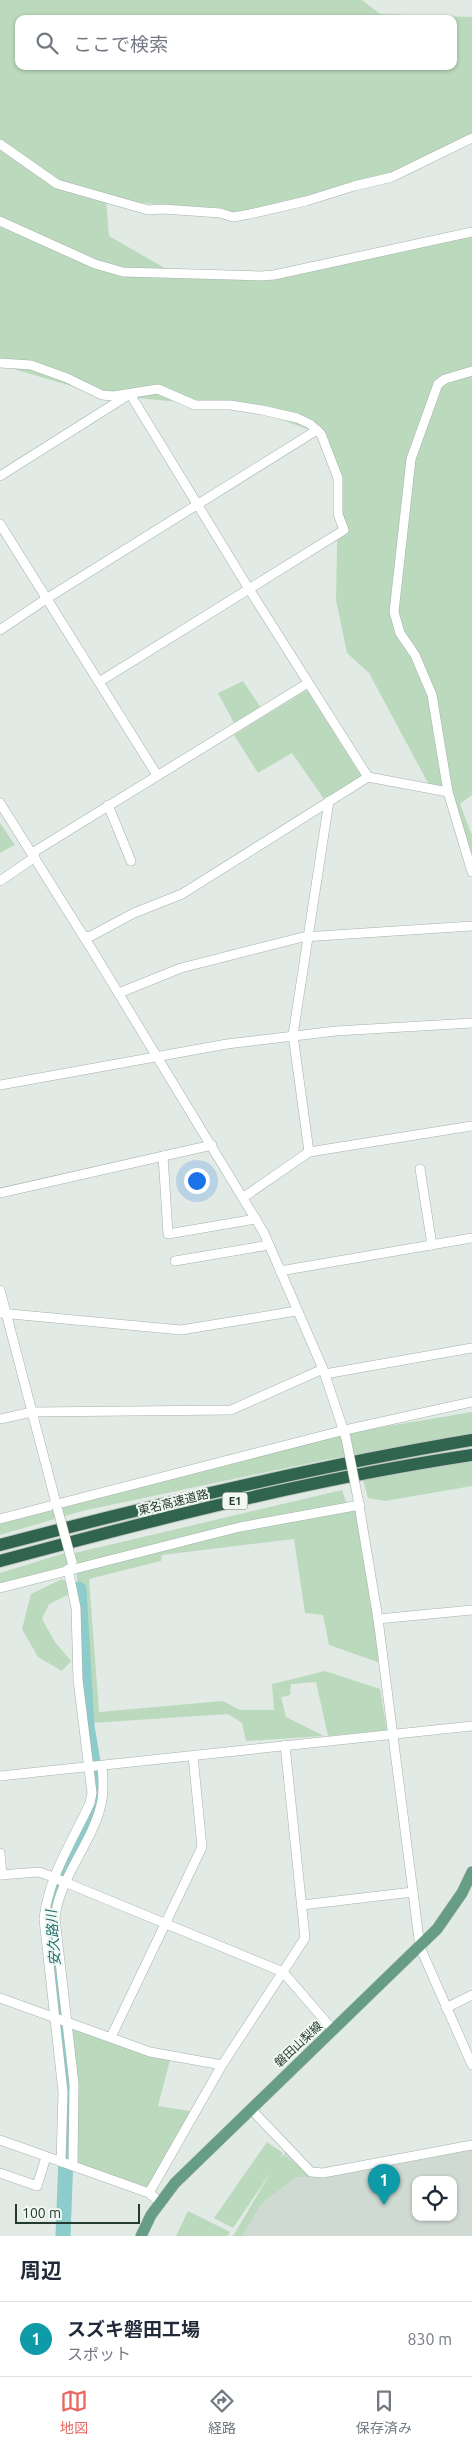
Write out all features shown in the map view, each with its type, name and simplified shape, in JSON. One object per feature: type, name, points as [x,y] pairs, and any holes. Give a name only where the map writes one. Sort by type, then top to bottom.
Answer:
[{"type":"highway","name":"東名高速道路","points":[[0,1545],[151,1505],[282,1475],[472,1440]]},
{"type":"highway","name":"東名高速道路","points":[[0,1561],[154,1520],[284,1490],[472,1455]]},
{"type":"main road","name":"磐田山梨線","points":[[141,2236],[160,2202],[175,2183],[420,1947],[442,1922],[462,1893],[472,1872]]},
{"type":"street","points":[[0,144],[57,184],[148,210],[163,209],[220,213],[233,217],[306,201],[354,186],[392,177],[472,138]]},
{"type":"street","points":[[0,221],[95,264],[123,272],[261,276],[274,275],[472,232]]},
{"type":"street","points":[[0,362],[31,365],[67,378],[102,396],[158,389],[195,405],[230,405],[297,418],[322,434],[338,478],[338,514],[344,530],[99,682]]},
{"type":"street","points":[[472,372],[445,379],[438,384],[416,442],[408,483],[407,507],[394,594],[394,612],[400,633],[415,655],[432,694],[448,792],[472,872]]},
{"type":"street","points":[[0,476],[130,394]]},
{"type":"street","points":[[130,394],[249,589],[368,777]]},
{"type":"street","points":[[0,630],[46,599],[317,430]]},
{"type":"street","points":[[0,524],[157,775]]},
{"type":"street","points":[[0,881],[33,855],[108,805],[308,683]]},
{"type":"street","points":[[84,937],[92,936],[134,913],[182,894],[368,777],[448,792]]},
{"type":"street","points":[[309,1152],[293,1035],[329,802]]},
{"type":"street","points":[[0,803],[244,1197],[269,1245],[324,1372],[346,1434],[359,1502],[378,1619],[420,1947],[472,2065]]},
{"type":"street","points":[[108,805],[131,861]]},
{"type":"street","points":[[119,993],[181,968],[309,936],[472,926]]},
{"type":"street","points":[[0,1085],[227,1044],[293,1035],[472,1023]]},
{"type":"street","points":[[244,1197],[309,1152],[472,1126]]},
{"type":"street","points":[[0,1193],[212,1145]]},
{"type":"street","points":[[163,1156],[168,1234],[256,1219]]},
{"type":"street","points":[[420,1169],[432,1245]]},
{"type":"street","points":[[280,1271],[472,1238]]},
{"type":"street","points":[[175,1261],[269,1245]]},
{"type":"street","points":[[0,1290],[3,1312],[57,1505],[71,1566],[76,1608],[78,1680],[90,1767],[90,1803],[55,1877],[46,1900],[44,1919],[63,2092],[62,2162]]},
{"type":"street","points":[[3,1312],[181,1330],[297,1311]]},
{"type":"street","points":[[0,1419],[32,1412],[232,1410],[324,1372],[472,1348]]},
{"type":"street","points":[[0,1519],[472,1402]]},
{"type":"street","points":[[0,1588],[71,1566],[359,1502]]},
{"type":"street","points":[[378,1619],[472,1610]]},
{"type":"street","points":[[0,1776],[472,1726]]},
{"type":"street","points":[[149,2194],[222,2065],[305,1938],[285,1745]]},
{"type":"street","points":[[111,2038],[202,1847],[193,1756]]},
{"type":"street","points":[[73,2166],[74,2084],[55,1918],[58,1899],[100,1808],[104,1789],[102,1766]]},
{"type":"street","points":[[0,1852],[1,1875],[39,1872],[55,1877],[283,1972],[333,2030]]},
{"type":"street","points":[[302,1905],[413,1892]]},
{"type":"street","points":[[446,2008],[472,1995]]},
{"type":"street","points":[[0,1998],[66,2020],[150,2052],[222,2065]]},
{"type":"street","points":[[251,2109],[312,2172],[323,2173],[472,2145]]},
{"type":"street","points":[[0,2140],[149,2194],[160,2202]]},
{"type":"street","points":[[0,2172],[37,2186],[46,2157]]},
{"type":"shaded area","points":[[472,2147],[472,2236],[237,2236],[286,2151],[311,2176]]},
{"type":"green space","points":[[0,0],[362,0],[380,14],[411,15],[15,15],[15,70],[457,70],[457,17],[472,17],[472,140],[370,182],[250,214],[106,199],[109,236],[175,274],[272,275],[472,232],[472,795],[460,804],[472,835],[472,863],[449,795],[428,783],[369,673],[347,653],[336,600],[338,495],[321,434],[249,408],[102,395],[0,365]]},
{"type":"green space","points":[[243,681],[261,708],[234,723],[218,693]]},
{"type":"green space","points":[[307,690],[362,777],[324,799],[292,753],[258,773],[234,735]]},
{"type":"green space","points":[[0,823],[15,845],[0,853]]},
{"type":"green space","points":[[472,1412],[472,1436],[329,1459],[82,1511],[0,1535],[0,1524],[47,1510],[353,1432]]},
{"type":"green space","points":[[472,1459],[472,1486],[385,1501],[368,1498],[363,1480]]},
{"type":"green space","points":[[342,1490],[348,1507],[360,1510],[383,1664],[329,1645],[323,1615],[305,1613],[294,1539],[162,1555],[161,1561],[89,1579],[99,1712],[223,1701],[240,1710],[274,1710],[272,1684],[325,1671],[380,1689],[387,1730],[328,1736],[316,1682],[291,1684],[290,1695],[281,1697],[286,1717],[324,1736],[246,1741],[242,1723],[228,1714],[92,1723],[78,1590],[49,1604],[42,1619],[55,1642],[71,1661],[62,1671],[38,1657],[22,1629],[31,1594],[62,1579],[78,1589],[75,1553]]},
{"type":"green space","points":[[65,1553],[69,1565],[0,1584],[0,1573]]},
{"type":"green space","points":[[67,2025],[171,2056],[158,2106],[196,2112],[145,2192],[73,2166]]},
{"type":"green space","points":[[267,2142],[283,2153],[280,2158],[283,2155],[304,2170],[318,2177],[296,2177],[261,2204],[242,2236],[233,2236],[271,2172],[233,2228],[214,2218]]},
{"type":"green space","points":[[188,2211],[230,2232],[228,2236],[176,2236]]},
{"type":"waterway","name":"安久路川","points":[[63,2236],[68,2103],[49,1907],[95,1806],[98,1792],[87,1726],[79,1589]]},
{"type":"place","name":"スズキ磐田工場","points":[[384,2205]]}]
